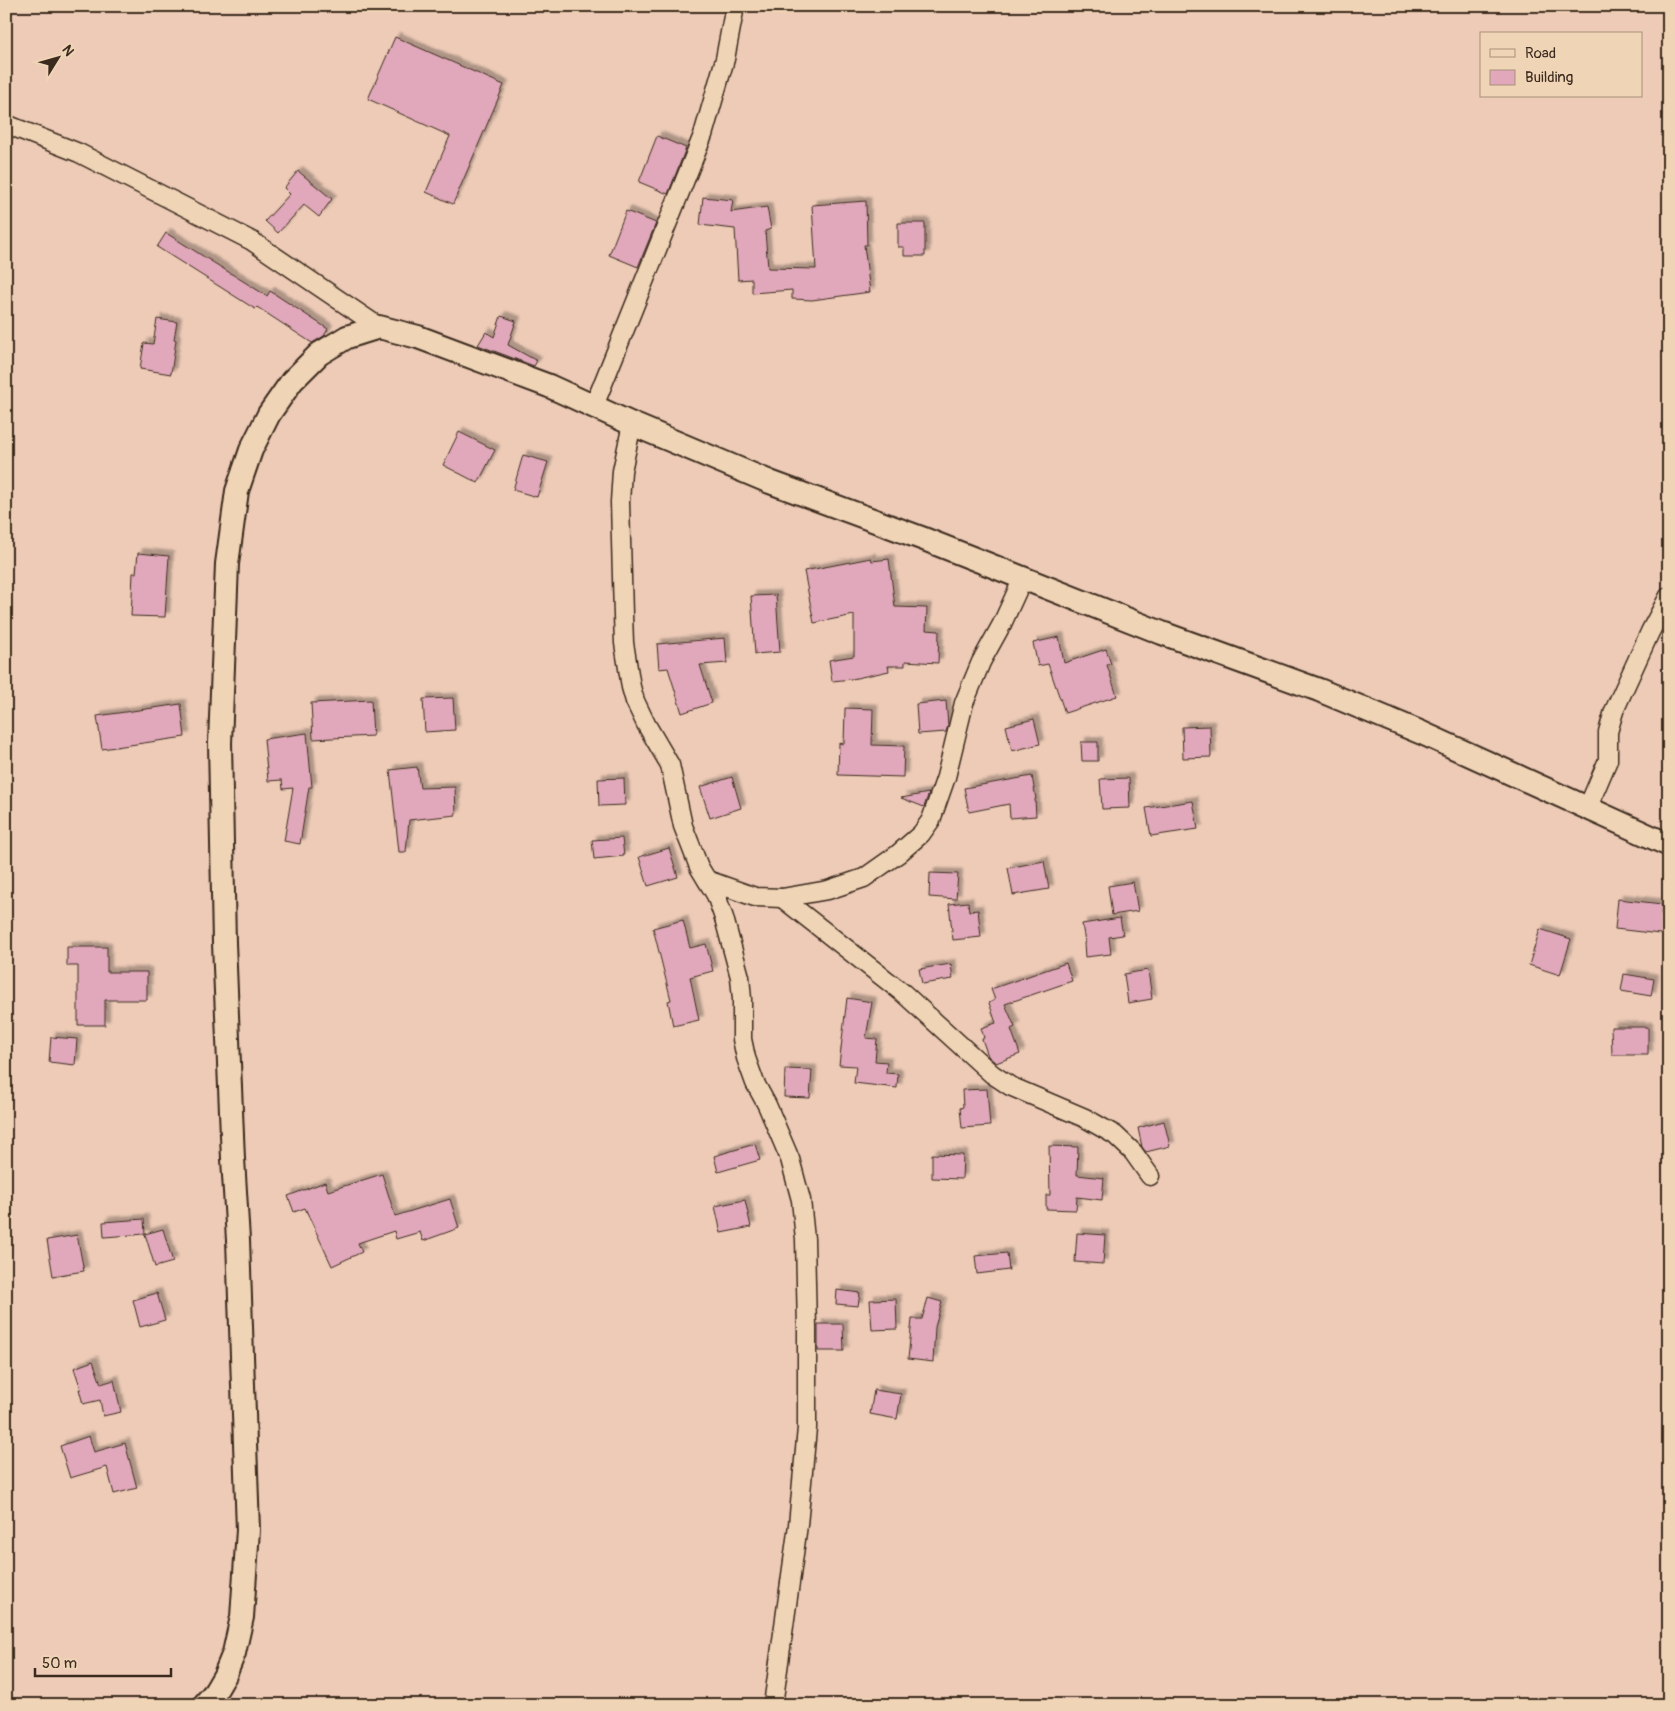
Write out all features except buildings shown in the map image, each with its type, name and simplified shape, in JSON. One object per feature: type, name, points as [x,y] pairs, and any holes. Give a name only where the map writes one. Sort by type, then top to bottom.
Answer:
[{"type":"street","points":[[594,406],[703,135],[724,58],[735,6]]},
{"type":"street","points":[[6,124],[79,153],[252,241],[379,327],[418,337],[549,386],[632,424],[770,482],[1162,633],[1319,690],[1422,733],[1669,845]]},
{"type":"street","points":[[204,1705],[215,1692],[225,1675],[234,1653],[242,1616],[248,1530],[224,923],[220,743],[227,564],[237,491],[251,450],[269,414],[292,381],[318,354],[347,337],[379,327]]},
{"type":"street","points":[[632,424],[622,471],[620,502],[624,643],[631,687],[635,701],[646,724],[660,744],[670,765],[683,826],[699,867],[716,895],[724,918],[740,977],[742,1039],[746,1058],[755,1083],[767,1105],[790,1159],[801,1200],[805,1239],[807,1428],[798,1525],[773,1705]]},
{"type":"street","points":[[707,880],[755,897],[782,898],[828,890],[864,878],[922,834],[931,820],[946,777],[964,703],[981,662],[1002,624],[1022,578]]},
{"type":"street","points":[[1588,807],[1608,760],[1608,732],[1614,711],[1650,632],[1669,596]]},
{"type":"street","points":[[782,898],[903,993],[992,1074],[1010,1086],[1085,1118],[1115,1135],[1133,1152],[1150,1176]]}]
